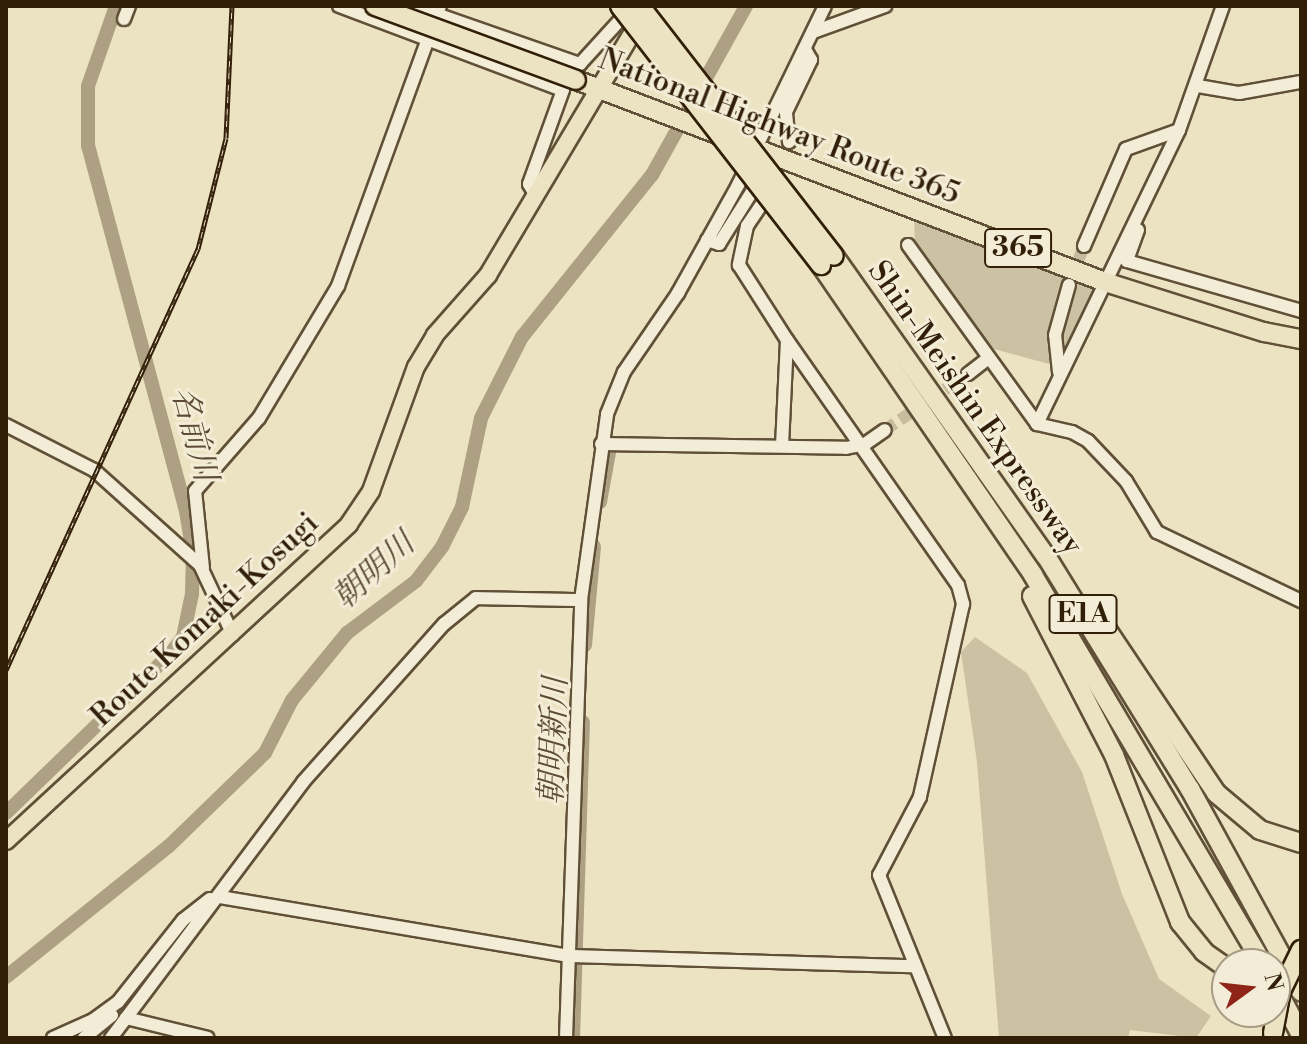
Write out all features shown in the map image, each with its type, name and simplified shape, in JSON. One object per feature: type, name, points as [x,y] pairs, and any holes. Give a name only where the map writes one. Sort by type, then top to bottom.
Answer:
[{"type":"highway","name":"National Highway Route 365","points":[[375,6],[748,144],[1105,282],[1264,332],[1301,339]]},
{"type":"highway","name":"Shin-Meishin Expressway","points":[[620,6],[828,261],[974,448],[1165,749],[1301,992]]},
{"type":"highway","name":"Shin-Meishin Expressway","points":[[640,6],[828,261],[886,356],[1033,575],[1254,948]]},
{"type":"highway","points":[[886,356],[1065,655],[1130,793],[1180,922],[1211,957]]},
{"type":"highway","points":[[974,448],[1094,610],[1216,793],[1260,830],[1301,843]]},
{"type":"highway","points":[[1273,1036],[1281,991],[1301,950]]},
{"type":"highway","points":[[1291,1017],[1301,1035]]},
{"type":"main road","name":"Route Komaki-Kosugi","points":[[6,841],[233,635],[349,524],[371,491],[416,367],[435,335],[488,275],[606,91],[651,6]]},
{"type":"street","points":[[124,19],[129,6]]},
{"type":"street","points":[[339,6],[563,90],[529,184],[536,196]]},
{"type":"street","points":[[413,6],[439,10],[580,64],[633,6]]},
{"type":"street","points":[[566,1038],[574,957],[581,600],[601,444],[624,372],[707,240],[748,144],[805,49],[825,6]]},
{"type":"street","points":[[813,32],[885,6]]},
{"type":"street","points":[[1037,424],[1059,372],[1179,130],[1198,86],[1223,6]]},
{"type":"street","points":[[233,635],[201,567],[195,491],[259,418],[338,286],[439,10]]},
{"type":"street","points":[[789,142],[786,112],[811,60],[805,49]]},
{"type":"street","points":[[1198,86],[1239,93],[1301,82]]},
{"type":"street","points":[[1084,246],[1126,149],[1179,130]]},
{"type":"street","points":[[707,240],[719,244],[761,176],[777,174],[765,203],[747,226],[739,265],[744,280],[865,444],[958,585],[963,604],[920,797],[879,875],[945,1038]]},
{"type":"street","points":[[1138,230],[1127,261],[1271,307],[1301,311]]},
{"type":"street","points":[[908,245],[987,359],[1037,424],[1072,432],[1088,441],[1126,481],[1157,532],[1301,601]]},
{"type":"street","points":[[1059,372],[1055,335],[1069,285]]},
{"type":"street","points":[[782,445],[787,340]]},
{"type":"street","points":[[968,374],[987,359]]},
{"type":"street","points":[[6,425],[94,470],[174,548],[201,567]]},
{"type":"street","points":[[601,444],[865,444],[885,430]]},
{"type":"street","points":[[111,1038],[224,892],[303,782],[444,624],[476,598],[581,600]]},
{"type":"street","points":[[84,1038],[111,1015],[183,920],[194,916],[220,887],[224,892],[574,957],[914,966]]},
{"type":"street","points":[[53,1038],[93,1020],[118,1002]]},
{"type":"street","points":[[126,1018],[208,1038]]},
{"type":"shaded area","points":[[914,221],[1095,289],[1071,345],[1049,364],[994,349],[915,244]]},
{"type":"shaded area","points":[[975,637],[1027,673],[1082,772],[1122,894],[1159,979],[1211,1016],[1196,1038],[1130,1030],[1128,1038],[999,1038],[977,762],[961,652]]},
{"type":"waterway","name":"名前川","points":[[6,813],[171,653],[183,637],[192,594],[193,553],[186,511],[88,146],[88,86],[116,6]]},
{"type":"waterway","name":"朝明川","points":[[6,977],[169,846],[265,753],[292,700],[347,633],[416,581],[442,547],[462,507],[481,418],[522,337],[652,175],[746,6]]},
{"type":"waterway","name":"朝明新川","points":[[600,502],[610,447]]},
{"type":"waterway","name":"朝明新川","points":[[585,645],[594,546]]},
{"type":"waterway","name":"朝明新川","points":[[573,1038],[583,722]]},
{"type":"tunnel","points":[[1072,277],[1084,246]]},
{"type":"tunnel","points":[[885,430],[968,374]]},
{"type":"railway","points":[[6,670],[198,249],[226,138],[232,6]]}]
